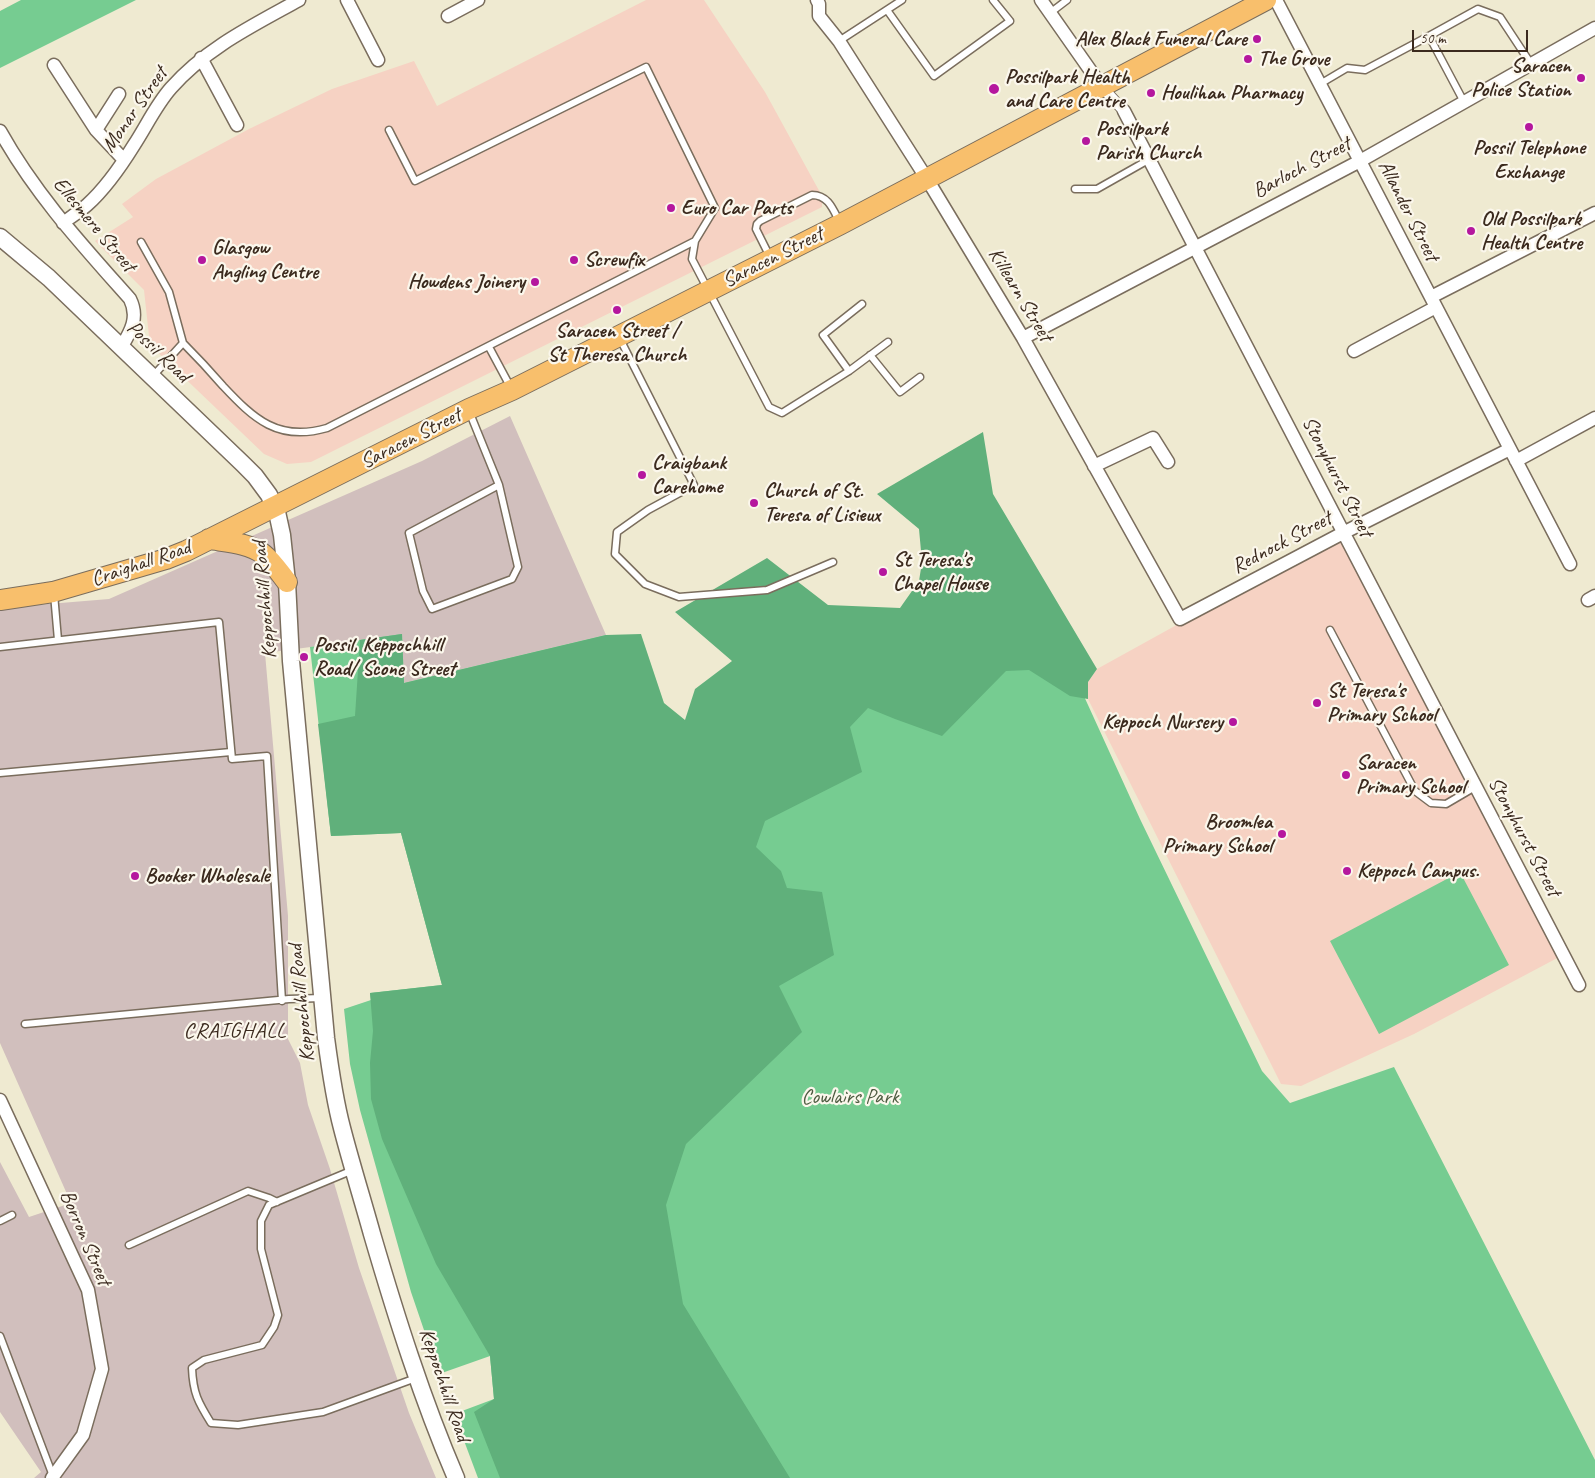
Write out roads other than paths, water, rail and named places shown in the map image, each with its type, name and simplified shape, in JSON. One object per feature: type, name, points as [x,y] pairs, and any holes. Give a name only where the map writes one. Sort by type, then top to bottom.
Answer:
[{"type":"main road","name":"Saracen Street","points":[[276,507],[841,224],[1266,0]]},
{"type":"main road","name":"Craighall Road","points":[[0,600],[53,592],[166,559],[276,507]]},
{"type":"main road","points":[[209,539],[233,543],[256,550],[270,561],[287,582]]},
{"type":"street","name":"Monar Street","points":[[63,223],[87,204],[109,181],[162,98],[201,58],[299,0]]},
{"type":"street","points":[[347,0],[378,60]]},
{"type":"street","points":[[448,16],[478,0]]},
{"type":"street","name":"Killearn Street","points":[[817,0],[819,16],[839,41],[927,179],[1023,338],[1180,619]]},
{"type":"street","name":"Stonyhurst Street","points":[[1041,0],[1102,86],[1124,111],[1196,246],[1343,534],[1579,985]]},
{"type":"street","name":"Allander Street","points":[[1276,0],[1570,564]]},
{"type":"street","name":"Barloch Street","points":[[1023,338],[1360,161],[1595,28]]},
{"type":"street","points":[[201,58],[237,124]]},
{"type":"street","points":[[54,65],[96,130],[124,160]]},
{"type":"street","points":[[96,130],[119,94]]},
{"type":"street","name":"Ellesmere Street","points":[[0,131],[19,163],[63,223],[130,299],[133,306],[134,324],[122,346]]},
{"type":"street","points":[[1354,352],[1433,302],[1595,213]]},
{"type":"street","name":"Possil Road","points":[[0,237],[49,278],[153,376],[255,476],[276,507]]},
{"type":"street","points":[[1516,461],[1595,418]]},
{"type":"street","points":[[1094,466],[1153,438],[1168,462]]},
{"type":"street","name":"Rednock Street","points":[[1180,619],[1510,449]]},
{"type":"street","name":"Keppochhill Road","points":[[276,507],[282,535],[287,582],[291,661],[331,1076],[341,1127],[383,1270],[418,1377],[456,1478]]},
{"type":"street","name":"Borron Street","points":[[0,1100],[88,1290],[102,1369],[83,1435],[52,1477]]},
{"type":"lane","points":[[839,41],[902,0]]},
{"type":"lane","points":[[887,10],[934,76],[1010,21],[993,0]]},
{"type":"lane","points":[[1050,12],[1067,0]]},
{"type":"lane","points":[[1320,84],[1347,68],[1364,70],[1478,9],[1500,17],[1532,64]]},
{"type":"lane","points":[[1429,36],[1464,102]]},
{"type":"lane","points":[[389,130],[415,181],[646,67],[715,208],[695,241],[692,259],[769,407],[782,412],[849,371],[888,342]]},
{"type":"lane","points":[[1076,189],[1097,189],[1150,159]]},
{"type":"lane","points":[[771,259],[758,235],[757,224],[812,195],[820,196],[828,201],[841,224]]},
{"type":"lane","points":[[141,242],[169,292],[184,343],[244,408],[259,420],[276,428],[294,432],[312,432],[327,428],[695,241]]},
{"type":"lane","points":[[849,371],[823,335],[862,304]]},
{"type":"lane","points":[[619,336],[694,485],[648,510],[617,532],[615,554],[645,584],[679,597],[767,590],[833,562]]},
{"type":"lane","points":[[153,376],[184,343]]},
{"type":"lane","points":[[489,347],[512,390]]},
{"type":"lane","points":[[870,355],[900,392],[920,377]]},
{"type":"lane","points":[[469,409],[499,485],[518,567],[512,579],[432,609],[423,591],[410,533],[499,485]]},
{"type":"lane","points":[[53,592],[58,640]]},
{"type":"lane","points":[[0,647],[219,622],[232,759],[267,756],[282,1001]]},
{"type":"lane","points":[[1330,630],[1415,791],[1431,804],[1446,804],[1475,787]]},
{"type":"lane","points":[[0,773],[231,752]]},
{"type":"lane","points":[[25,1024],[322,998]]},
{"type":"lane","points":[[354,1170],[269,1205],[261,1221],[261,1249],[278,1315],[274,1327],[262,1345],[204,1360],[192,1368],[192,1385],[198,1402],[210,1423],[238,1425],[323,1412],[418,1377]]},
{"type":"lane","points":[[129,1245],[248,1191],[277,1202]]},
{"type":"lane","points":[[0,1221],[12,1215]]},
{"type":"lane","points":[[0,1336],[52,1477]]},
{"type":"place","name":"Alex Black Funeral Care","points":[[1257,39]]},
{"type":"place","name":"The Grove","points":[[1248,59]]},
{"type":"place","name":"Saracen Police Station","points":[[1581,78]]},
{"type":"place","name":"Possilpark Health and Care Centre","points":[[994,89]]},
{"type":"place","name":"Houlihan Pharmacy","points":[[1151,93]]},
{"type":"place","name":"Possil Telephone Exchange","points":[[1529,127]]},
{"type":"place","name":"Possilpark Parish Church","points":[[1086,141]]},
{"type":"place","name":"Euro Car Parts","points":[[671,208]]},
{"type":"place","name":"Old Possilpark Health Centre","points":[[1471,231]]},
{"type":"place","name":"Glasgow Angling Centre","points":[[202,260]]},
{"type":"place","name":"Screwfix","points":[[574,260]]},
{"type":"place","name":"Howdens Joinery","points":[[535,282]]},
{"type":"place","name":"Saracen Street / St Theresa Church","points":[[617,310]]},
{"type":"place","name":"Craigbank Carehome","points":[[642,475]]},
{"type":"place","name":"Church of St. Teresa of Lisieux","points":[[754,503]]},
{"type":"place","name":"St Teresa's Chapel House","points":[[883,572]]},
{"type":"place","name":"Possil, Keppochhill Road/ Scone Street","points":[[304,657]]},
{"type":"place","name":"St Teresa's Primary School","points":[[1317,703]]},
{"type":"place","name":"Keppoch Nursery","points":[[1233,722]]},
{"type":"place","name":"Saracen Primary School","points":[[1346,775]]},
{"type":"place","name":"Broomlea Primary School","points":[[1282,834]]},
{"type":"place","name":"Keppoch Campus.","points":[[1347,871]]},
{"type":"place","name":"Booker Wholesale","points":[[135,876]]},
{"type":"district","name":"CRAIGHALL","points":[[235,1031]]},
{"type":"park label","name":"Cowlairs Park","points":[[850,1097]]}]
